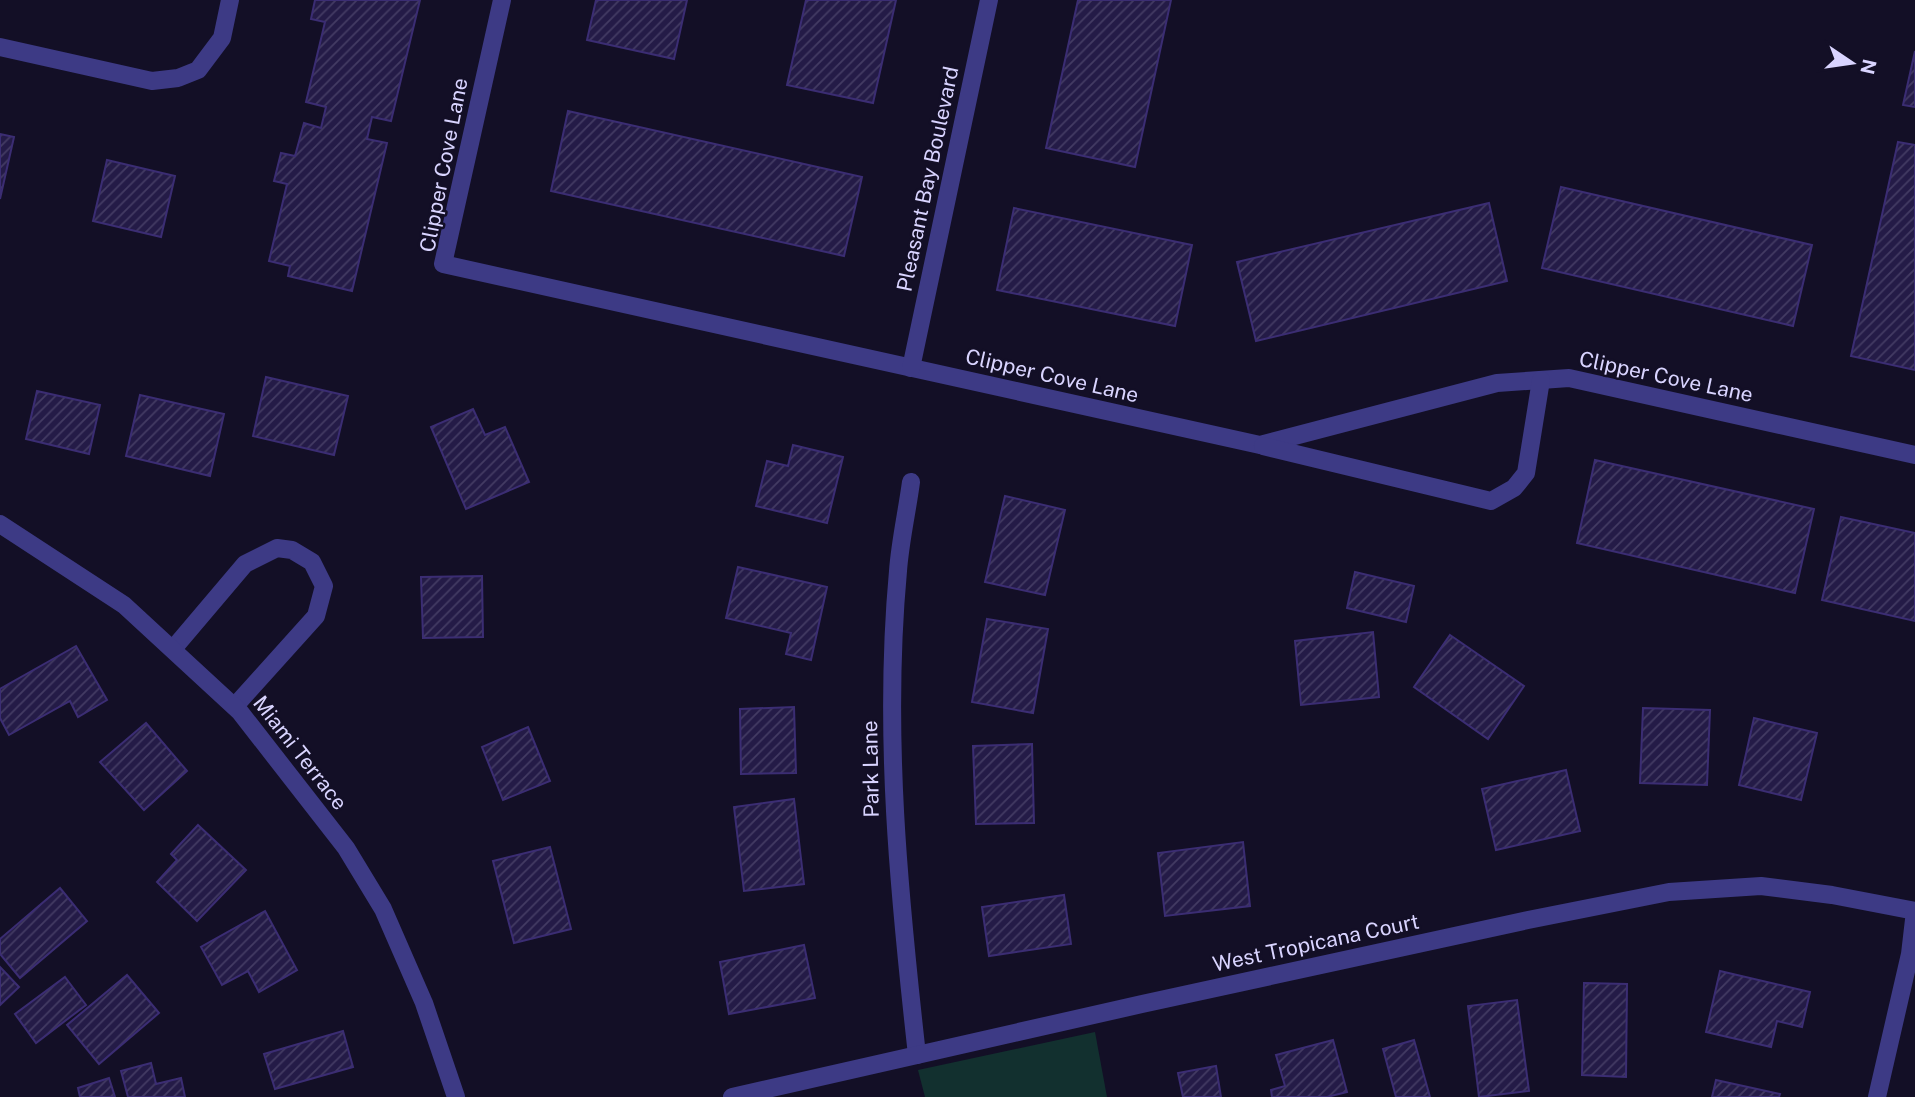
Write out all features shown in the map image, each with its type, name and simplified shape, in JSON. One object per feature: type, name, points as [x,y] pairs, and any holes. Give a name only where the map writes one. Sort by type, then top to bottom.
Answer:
[{"type":"street","points":[[0,47],[152,81],[178,78],[198,70],[222,38],[230,0]]},
{"type":"street","name":"Clipper Cove Lane","points":[[502,0],[443,264],[1260,445],[1497,383],[1569,378],[1915,455]]},
{"type":"street","name":"Pleasant Bay Boulevard","points":[[911,368],[989,0]]},
{"type":"street","points":[[1260,445],[1491,501],[1514,488],[1526,473],[1541,380]]},
{"type":"street","name":"Park Lane","points":[[911,482],[898,568],[894,618],[893,807],[917,1055]]},
{"type":"street","name":"Miami Terrace","points":[[0,524],[124,605],[234,706],[346,848],[383,909],[424,1003],[456,1097]]},
{"type":"street","points":[[173,649],[245,565],[277,548],[292,550],[312,562],[324,586],[316,616],[234,706]]},
{"type":"street","name":"West Tropicana Court","points":[[732,1097],[1528,920],[1670,892],[1761,886],[1832,895],[1915,911]]},
{"type":"street","points":[[1877,1097],[1910,954],[1915,911]]},
{"type":"green space","points":[[1095,1032],[1107,1097],[925,1097],[918,1070]]},
{"type":"building","points":[[315,0],[420,0],[391,121],[372,117],[367,139],[387,143],[352,291],[288,276],[290,266],[269,261],[287,184],[274,181],[281,153],[295,156],[304,123],[321,128],[326,107],[306,102],[325,22],[311,19]]},
{"type":"building","points":[[596,0],[687,0],[674,59],[587,40]]},
{"type":"building","points":[[806,0],[896,0],[873,103],[787,85]]},
{"type":"building","points":[[1078,0],[1171,0],[1135,167],[1046,148]]},
{"type":"building","points":[[1915,51],[1915,107],[1903,105]]},
{"type":"building","points":[[568,111],[862,177],[844,256],[551,191]]},
{"type":"building","points":[[0,134],[14,137],[0,199]]},
{"type":"building","points":[[1898,142],[1915,145],[1915,370],[1851,356]]},
{"type":"building","points":[[107,160],[175,176],[161,237],[93,221]]},
{"type":"building","points":[[1561,187],[1812,245],[1793,326],[1542,268]]},
{"type":"building","points":[[1489,203],[1507,281],[1256,341],[1237,262]]},
{"type":"building","points":[[1014,208],[1192,245],[1175,326],[997,290]]},
{"type":"building","points":[[266,377],[348,396],[334,455],[253,436]]},
{"type":"building","points":[[37,391],[100,405],[89,454],[26,439]]},
{"type":"building","points":[[140,395],[224,414],[210,476],[126,456]]},
{"type":"building","points":[[473,409],[485,435],[505,427],[529,482],[466,509],[431,427]]},
{"type":"building","points":[[793,445],[843,457],[827,523],[756,506],[767,461],[788,466]]},
{"type":"building","points":[[1595,460],[1814,509],[1795,593],[1577,543]]},
{"type":"building","points":[[1005,496],[1065,510],[1045,595],[985,582]]},
{"type":"building","points":[[1841,517],[1915,533],[1915,621],[1822,600]]},
{"type":"building","points":[[738,567],[827,587],[811,660],[786,654],[791,633],[726,618]]},
{"type":"building","points":[[1355,572],[1414,586],[1406,622],[1347,608]]},
{"type":"building","points":[[482,576],[483,637],[423,638],[421,577]]},
{"type":"building","points":[[987,619],[1048,629],[1033,713],[972,702]]},
{"type":"building","points":[[1373,632],[1379,697],[1301,705],[1295,641]]},
{"type":"building","points":[[1450,635],[1524,686],[1488,739],[1414,687]]},
{"type":"building","points":[[76,646],[107,700],[78,717],[70,701],[9,735],[0,718],[0,689]]},
{"type":"building","points":[[794,707],[796,773],[741,774],[740,709]]},
{"type":"building","points":[[1643,708],[1710,710],[1707,785],[1640,783]]},
{"type":"building","points":[[1754,718],[1817,733],[1801,800],[1739,785]]},
{"type":"building","points":[[146,723],[187,771],[144,810],[100,762]]},
{"type":"building","points":[[528,727],[550,781],[503,800],[482,747]]},
{"type":"building","points":[[1032,744],[1034,823],[976,824],[973,746]]},
{"type":"building","points":[[1566,770],[1580,831],[1496,850],[1482,789]]},
{"type":"building","points":[[794,799],[804,884],[744,891],[734,807]]},
{"type":"building","points":[[198,825],[246,870],[197,921],[157,882],[177,860],[171,854]]},
{"type":"building","points":[[1243,842],[1250,906],[1165,916],[1158,853]]},
{"type":"building","points":[[550,847],[571,929],[514,943],[493,861]]},
{"type":"building","points":[[60,888],[87,921],[20,978],[0,954],[0,939]]},
{"type":"building","points":[[1064,895],[1071,944],[989,956],[982,907]]},
{"type":"building","points":[[265,911],[297,970],[259,992],[248,971],[222,985],[201,947]]},
{"type":"building","points":[[804,945],[815,998],[729,1014],[720,962]]},
{"type":"building","points":[[0,967],[19,987],[0,1005]]},
{"type":"building","points":[[1720,971],[1810,992],[1802,1027],[1777,1021],[1771,1047],[1706,1032]]},
{"type":"building","points":[[127,975],[159,1013],[99,1064],[67,1025]]},
{"type":"building","points":[[65,977],[86,1005],[36,1043],[15,1014]]},
{"type":"building","points":[[1584,983],[1627,984],[1626,1077],[1582,1075]]},
{"type":"building","points":[[1517,1000],[1529,1091],[1479,1097],[1468,1006]]},
{"type":"building","points":[[343,1031],[353,1067],[275,1089],[264,1054]]},
{"type":"building","points":[[1333,1040],[1347,1092],[1327,1097],[1272,1097],[1271,1090],[1285,1086],[1276,1055]]},
{"type":"building","points":[[1414,1040],[1430,1097],[1396,1097],[1383,1049]]},
{"type":"building","points":[[151,1063],[156,1084],[181,1078],[185,1097],[128,1097],[121,1071]]},
{"type":"building","points":[[1216,1066],[1221,1097],[1183,1097],[1178,1073]]},
{"type":"building","points":[[109,1078],[115,1097],[80,1097],[78,1088]]},
{"type":"building","points":[[1716,1080],[1780,1094],[1779,1097],[1712,1097]]}]
